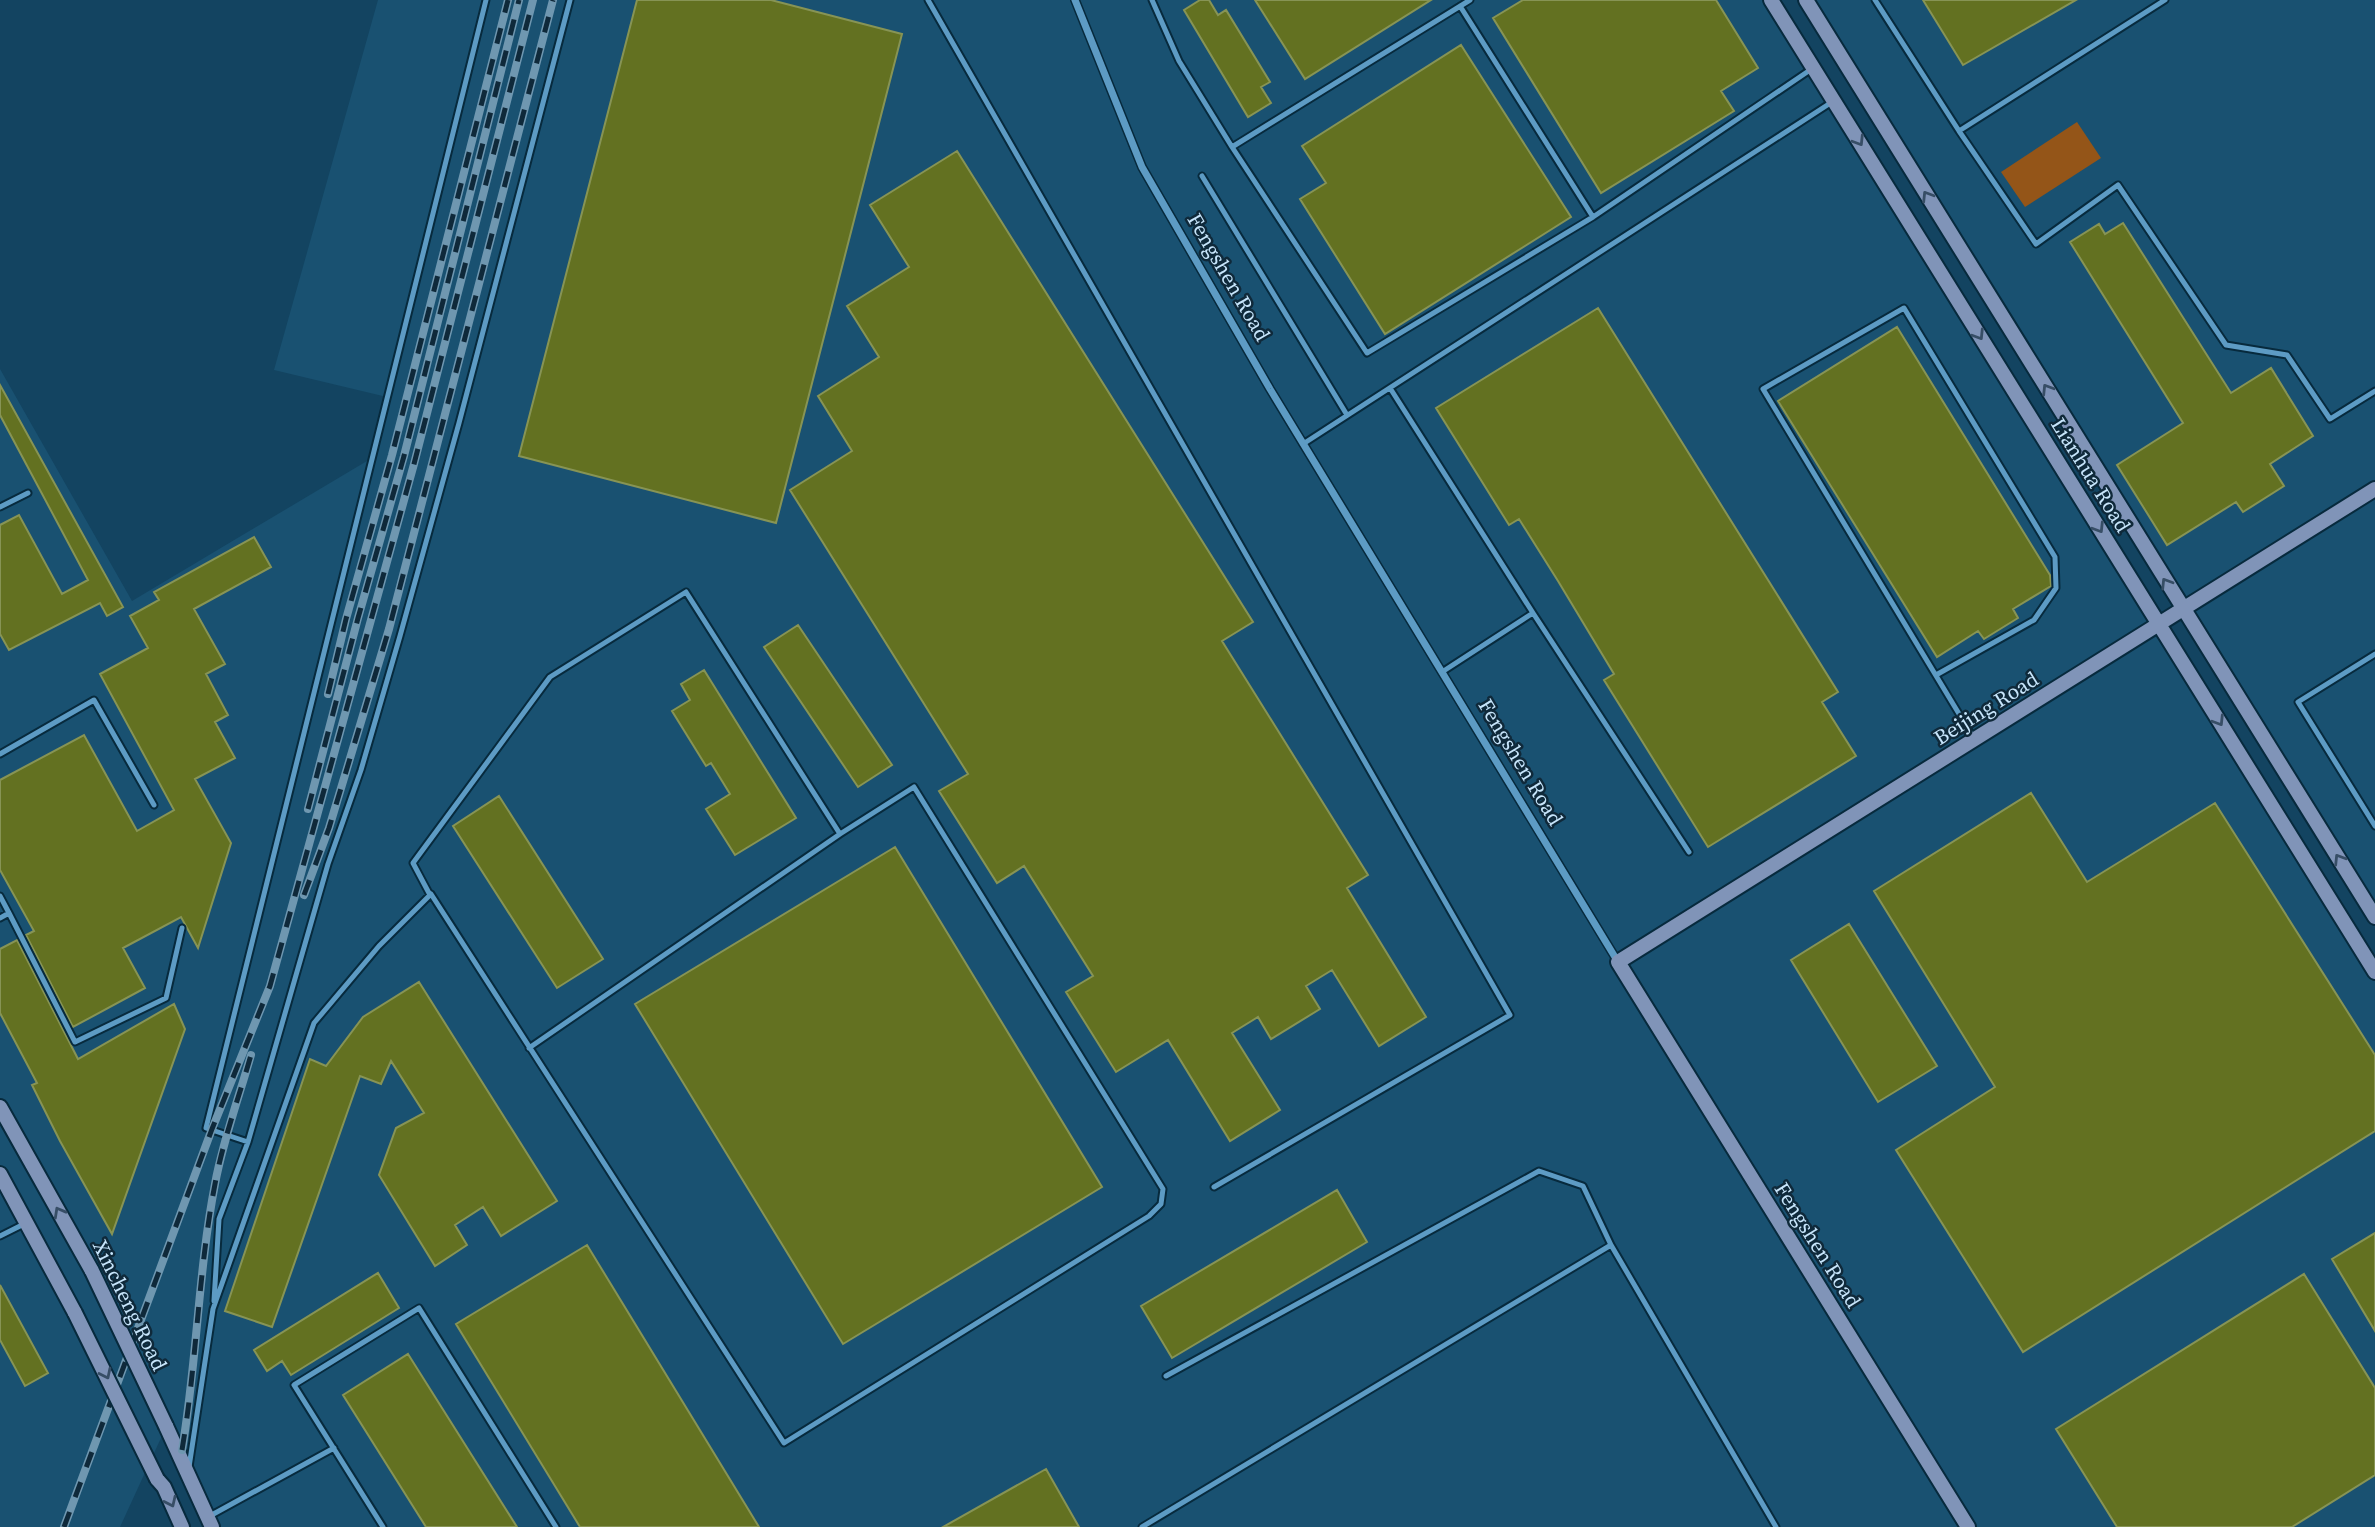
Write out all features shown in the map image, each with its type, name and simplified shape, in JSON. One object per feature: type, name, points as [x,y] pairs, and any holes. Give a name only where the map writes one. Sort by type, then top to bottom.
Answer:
[{"type":"street","name":"Fengshen Road","points":[[1075,0],[1142,167],[1303,444],[1618,962],[1968,1527]]},
{"type":"street","name":"Lianhua Road","points":[[1771,0],[2375,972]]},
{"type":"street","name":"Lianhua Road","points":[[1806,0],[2375,917]]},
{"type":"street","name":"Beijing Road","points":[[1618,962],[2375,489]]},
{"type":"street","name":"Xincheng Road","points":[[0,1107],[92,1271],[210,1522]]},
{"type":"street","points":[[0,1174],[75,1313],[182,1527]]},
{"type":"lane","points":[[248,1142],[206,1128],[486,0]]},
{"type":"lane","points":[[188,1474],[213,1309],[219,1219],[248,1142],[328,864],[360,770],[400,636],[570,0]]},
{"type":"lane","points":[[928,0],[1510,1015],[1214,1187]]},
{"type":"lane","points":[[1152,0],[1179,61],[1367,353],[1593,217],[1813,68]]},
{"type":"lane","points":[[1232,147],[1470,0]]},
{"type":"lane","points":[[1875,0],[2036,244],[2118,185],[2226,345],[2287,355],[2330,418],[2375,391]]},
{"type":"lane","points":[[1959,131],[2165,0]]},
{"type":"lane","points":[[1460,6],[1593,217]]},
{"type":"lane","points":[[1303,444],[1834,101]]},
{"type":"lane","points":[[1202,176],[1347,415]]},
{"type":"lane","points":[[1936,675],[2034,620],[2056,588],[2056,557],[1904,307],[1763,389],[1974,740]]},
{"type":"lane","points":[[1390,388],[1689,852]]},
{"type":"lane","points":[[0,507],[28,493]]},
{"type":"lane","points":[[530,1048],[840,834],[914,787],[1163,1189],[1161,1204],[1149,1216],[784,1443],[430,895],[414,863],[550,677],[686,592],[840,834]]},
{"type":"lane","points":[[1442,673],[1533,613]]},
{"type":"lane","points":[[2375,654],[2298,702],[2375,826]]},
{"type":"lane","points":[[0,754],[94,700],[154,805]]},
{"type":"lane","points":[[213,1309],[314,1023],[379,946],[430,895]]},
{"type":"lane","points":[[0,897],[75,1042],[166,998],[182,928]]},
{"type":"lane","points":[[0,918],[9,914]]},
{"type":"lane","points":[[1166,1376],[1539,1171],[1583,1186],[1611,1245],[1776,1527]]},
{"type":"lane","points":[[0,1236],[26,1223]]},
{"type":"lane","points":[[1142,1527],[1150,1525],[1611,1245]]},
{"type":"lane","points":[[383,1527],[295,1385],[419,1308],[556,1527]]},
{"type":"lane","points":[[210,1522],[334,1448]]},
{"type":"shaded area","points":[[378,0],[1771,0],[2375,972],[2375,1527],[212,1527],[166,1427],[120,1527],[0,1527],[0,369],[132,601],[372,458],[387,397],[274,370]]},
{"type":"shaded area","points":[[1806,0],[2375,0],[2375,917]]},
{"type":"shaded area","points":[[2077,122],[2101,158],[2025,207],[2001,172]]},
{"type":"building","points":[[637,0],[771,0],[902,34],[776,523],[519,456]]},
{"type":"building","points":[[1200,0],[1209,0],[1218,15],[1226,10],[1270,82],[1261,87],[1271,103],[1248,117],[1184,10]]},
{"type":"building","points":[[1255,0],[1431,0],[1305,79]]},
{"type":"building","points":[[1523,0],[1716,0],[1758,68],[1721,91],[1734,111],[1601,193],[1493,18]]},
{"type":"building","points":[[1923,0],[2076,0],[1963,65]]},
{"type":"building","points":[[1461,45],[1571,217],[1385,334],[1300,199],[1326,183],[1302,146]]},
{"type":"building","points":[[957,151],[1253,622],[1222,641],[1368,875],[1347,888],[1426,1017],[1379,1046],[1332,970],[1306,986],[1320,1009],[1271,1039],[1258,1017],[1232,1033],[1280,1110],[1230,1141],[1168,1040],[1116,1072],[1066,992],[1093,976],[1024,866],[997,883],[939,791],[968,774],[790,490],[852,451],[818,396],[879,357],[847,306],[909,267],[870,205]]},
{"type":"building","points":[[2123,223],[2231,393],[2271,368],[2313,436],[2270,464],[2284,486],[2243,512],[2236,502],[2167,545],[2117,465],[2183,423],[2070,242],[2099,224],[2105,234]]},
{"type":"building","points":[[1598,308],[1838,692],[1822,702],[1856,756],[1708,847],[1604,680],[1614,674],[1558,581],[1519,519],[1509,525],[1436,408]]},
{"type":"building","points":[[1897,327],[2050,575],[2051,586],[2013,609],[2018,618],[1984,639],[1978,631],[1937,657],[1778,401]]},
{"type":"building","points":[[0,385],[123,607],[107,616],[100,603],[9,650],[0,634],[0,525],[19,515],[62,594],[88,580],[0,415]]},
{"type":"building","points":[[254,537],[271,567],[194,609],[225,664],[206,674],[228,715],[215,722],[235,758],[195,779],[231,843],[198,948],[181,917],[123,948],[145,988],[73,1027],[26,935],[34,931],[0,870],[0,780],[84,735],[137,831],[174,810],[100,674],[148,648],[130,616],[159,600],[154,592]]},
{"type":"building","points":[[798,625],[892,765],[858,787],[764,647]]},
{"type":"building","points":[[704,670],[796,818],[735,855],[706,809],[730,794],[711,763],[706,766],[672,711],[690,700],[681,684]]},
{"type":"building","points":[[2031,793],[2087,882],[2215,803],[2375,1055],[2375,1131],[2023,1352],[1896,1150],[1995,1087],[1874,891]]},
{"type":"building","points":[[499,796],[603,959],[557,988],[453,826]]},
{"type":"building","points":[[895,847],[1102,1187],[843,1344],[635,1004]]},
{"type":"building","points":[[1849,924],[1937,1066],[1878,1102],[1791,960]]},
{"type":"building","points":[[17,940],[78,1059],[174,1004],[185,1029],[112,1234],[60,1141],[32,1085],[37,1083],[0,1013],[0,949]]},
{"type":"building","points":[[419,982],[557,1201],[501,1236],[483,1207],[455,1225],[467,1245],[435,1266],[379,1175],[396,1128],[424,1113],[391,1061],[381,1084],[360,1076],[272,1327],[225,1311],[310,1059],[326,1066],[363,1017]]},
{"type":"building","points":[[1337,1190],[1367,1242],[1172,1358],[1141,1306]]},
{"type":"building","points":[[2375,1233],[2375,1331],[2332,1259]]},
{"type":"building","points":[[587,1245],[759,1527],[580,1527],[456,1324]]},
{"type":"building","points":[[378,1273],[399,1308],[291,1375],[282,1361],[267,1371],[254,1350]]},
{"type":"building","points":[[2304,1274],[2375,1388],[2375,1475],[2292,1527],[2117,1527],[2056,1429]]},
{"type":"building","points":[[0,1285],[48,1373],[25,1386],[0,1340]]},
{"type":"building","points":[[408,1354],[517,1527],[426,1527],[343,1395]]},
{"type":"building","points":[[1046,1469],[1079,1527],[943,1527]]},
{"type":"railway","points":[[328,694],[508,0]]},
{"type":"railway","points":[[308,809],[404,456],[519,0]]},
{"type":"railway","points":[[64,1527],[212,1129],[270,986],[414,464],[533,0]]},
{"type":"railway","points":[[304,895],[329,828],[389,629],[553,0]]},
{"type":"railway","points":[[182,1450],[209,1217],[218,1168],[251,1055]]}]
